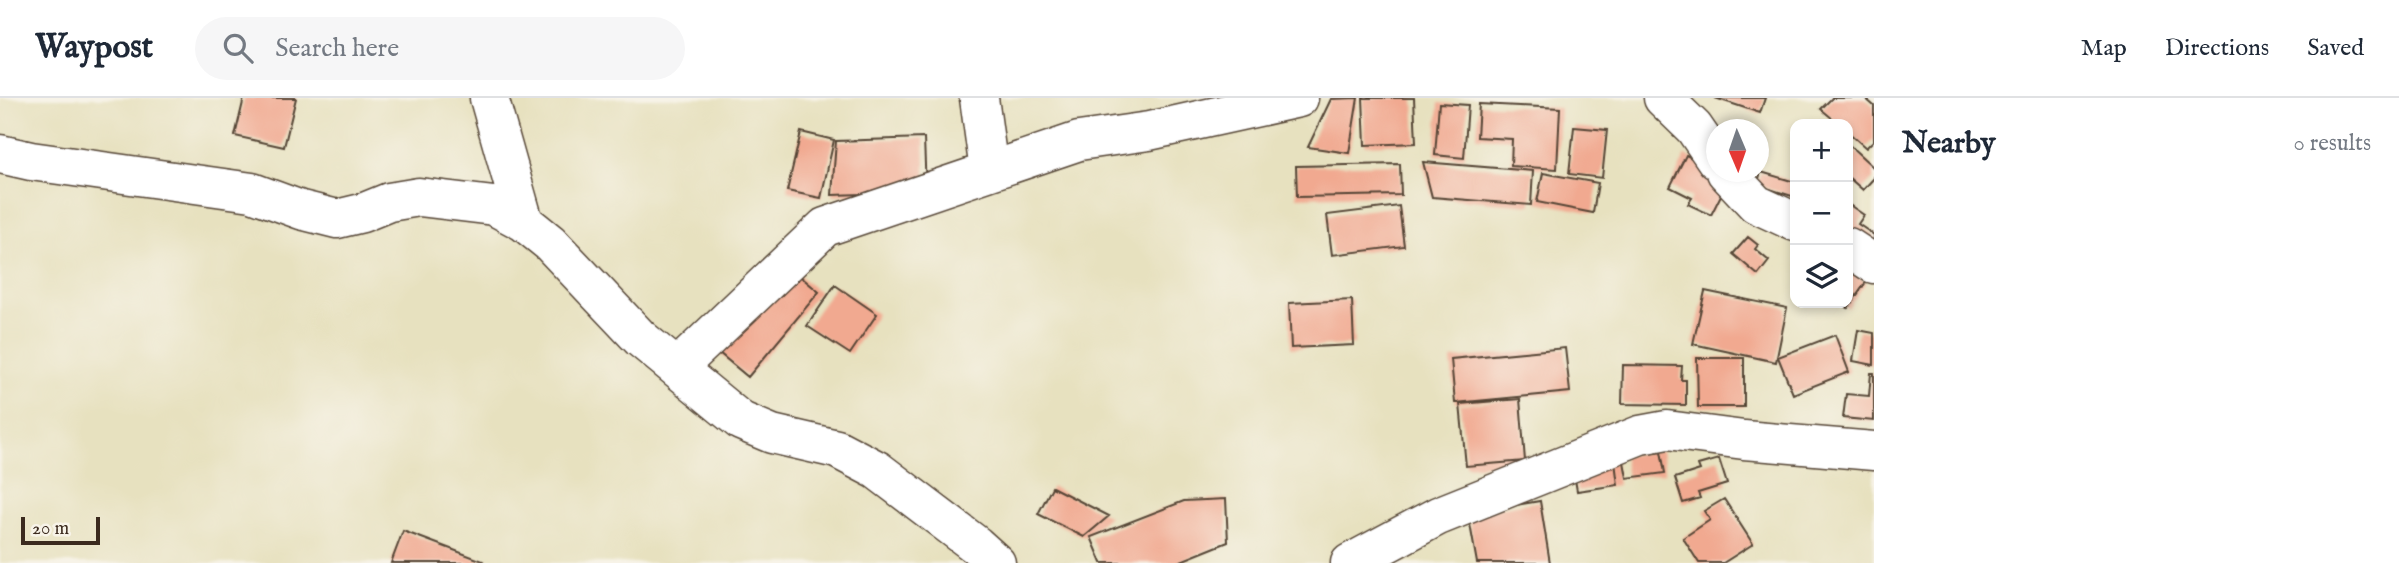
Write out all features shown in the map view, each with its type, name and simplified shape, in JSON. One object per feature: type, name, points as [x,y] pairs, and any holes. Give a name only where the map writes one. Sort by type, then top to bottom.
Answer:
[{"type":"street","points":[[489,98],[524,222]]},
{"type":"street","points":[[979,98],[989,172]]},
{"type":"street","points":[[677,368],[825,227],[1079,141],[1149,131],[1300,98]]},
{"type":"street","points":[[1667,99],[1695,128],[1706,144]]},
{"type":"street","points":[[0,154],[31,161],[252,192],[301,210],[337,219],[389,202],[419,197],[494,206],[524,222],[550,243],[640,338],[741,421],[772,434],[837,449],[877,470],[996,563]]},
{"type":"street","points":[[1735,182],[1756,204],[1790,220]]},
{"type":"street","points":[[1853,250],[1874,264]]},
{"type":"street","points":[[1350,563],[1438,516],[1640,435],[1667,430],[1744,440],[1874,451]]},
{"type":"building","points":[[244,98],[296,98],[284,147],[235,136]]},
{"type":"building","points":[[1358,98],[1349,153],[1308,147],[1331,99]]},
{"type":"building","points":[[1363,98],[1414,98],[1416,143],[1365,145]]},
{"type":"building","points":[[1715,98],[1765,98],[1760,113]]},
{"type":"building","points":[[1832,98],[1865,98],[1874,106],[1874,140],[1866,148],[1853,136],[1853,119],[1833,119],[1821,109]]},
{"type":"building","points":[[1439,103],[1468,105],[1464,158],[1435,155]]},
{"type":"building","points":[[1479,104],[1560,108],[1557,169],[1511,166],[1512,139],[1477,137]]},
{"type":"building","points":[[1574,127],[1607,130],[1602,178],[1569,174]]},
{"type":"building","points":[[801,132],[834,140],[821,198],[787,191]]},
{"type":"building","points":[[924,138],[926,192],[832,195],[836,141]]},
{"type":"building","points":[[1853,149],[1874,168],[1874,178],[1863,190],[1853,181]]},
{"type":"building","points":[[1686,155],[1706,166],[1706,182],[1722,182],[1723,191],[1711,215],[1688,204],[1692,198],[1670,187]]},
{"type":"building","points":[[1423,162],[1533,171],[1531,205],[1432,197]]},
{"type":"building","points":[[1400,164],[1401,195],[1297,197],[1296,166]]},
{"type":"building","points":[[1543,173],[1598,183],[1593,213],[1537,202]]},
{"type":"building","points":[[1769,174],[1790,181],[1790,195],[1757,185],[1758,182],[1769,182]]},
{"type":"building","points":[[1399,206],[1404,246],[1332,255],[1327,215]]},
{"type":"building","points":[[1853,207],[1864,215],[1858,224],[1874,235],[1874,241],[1869,248],[1853,237]]},
{"type":"building","points":[[1748,237],[1758,245],[1755,249],[1769,261],[1758,275],[1733,254]]},
{"type":"building","points":[[789,267],[819,292],[748,377],[718,352]]},
{"type":"building","points":[[1853,273],[1866,282],[1853,301]]},
{"type":"building","points":[[835,285],[877,314],[850,354],[807,326]]},
{"type":"building","points":[[1705,291],[1787,308],[1776,362],[1693,344]]},
{"type":"building","points":[[1352,300],[1354,345],[1291,348],[1289,303]]},
{"type":"building","points":[[1858,330],[1874,333],[1874,365],[1853,361]]},
{"type":"building","points":[[1835,335],[1849,372],[1793,394],[1778,357]]},
{"type":"building","points":[[1565,348],[1570,392],[1455,403],[1451,359]]},
{"type":"building","points":[[1697,358],[1744,358],[1744,407],[1698,407]]},
{"type":"building","points":[[1623,365],[1682,366],[1681,380],[1686,380],[1686,405],[1622,404]]},
{"type":"building","points":[[1871,373],[1874,373],[1874,421],[1843,418],[1846,394],[1869,396]]},
{"type":"building","points":[[1520,399],[1525,461],[1466,466],[1460,404]]},
{"type":"building","points":[[1661,451],[1665,473],[1627,478],[1623,456]]},
{"type":"building","points":[[1719,459],[1727,484],[1698,493],[1700,498],[1683,503],[1675,478],[1700,470],[1698,465]]},
{"type":"building","points":[[1615,462],[1618,485],[1577,491],[1573,468]]},
{"type":"building","points":[[1052,487],[1109,516],[1084,537],[1038,514]]},
{"type":"building","points":[[1226,499],[1228,542],[1176,563],[1102,563],[1091,537],[1184,501]]},
{"type":"building","points":[[1724,499],[1753,544],[1723,563],[1699,563],[1683,538],[1710,520],[1704,511]]},
{"type":"building","points":[[1540,501],[1550,563],[1477,563],[1468,513]]},
{"type":"building","points":[[403,531],[483,561],[391,563]]}]
